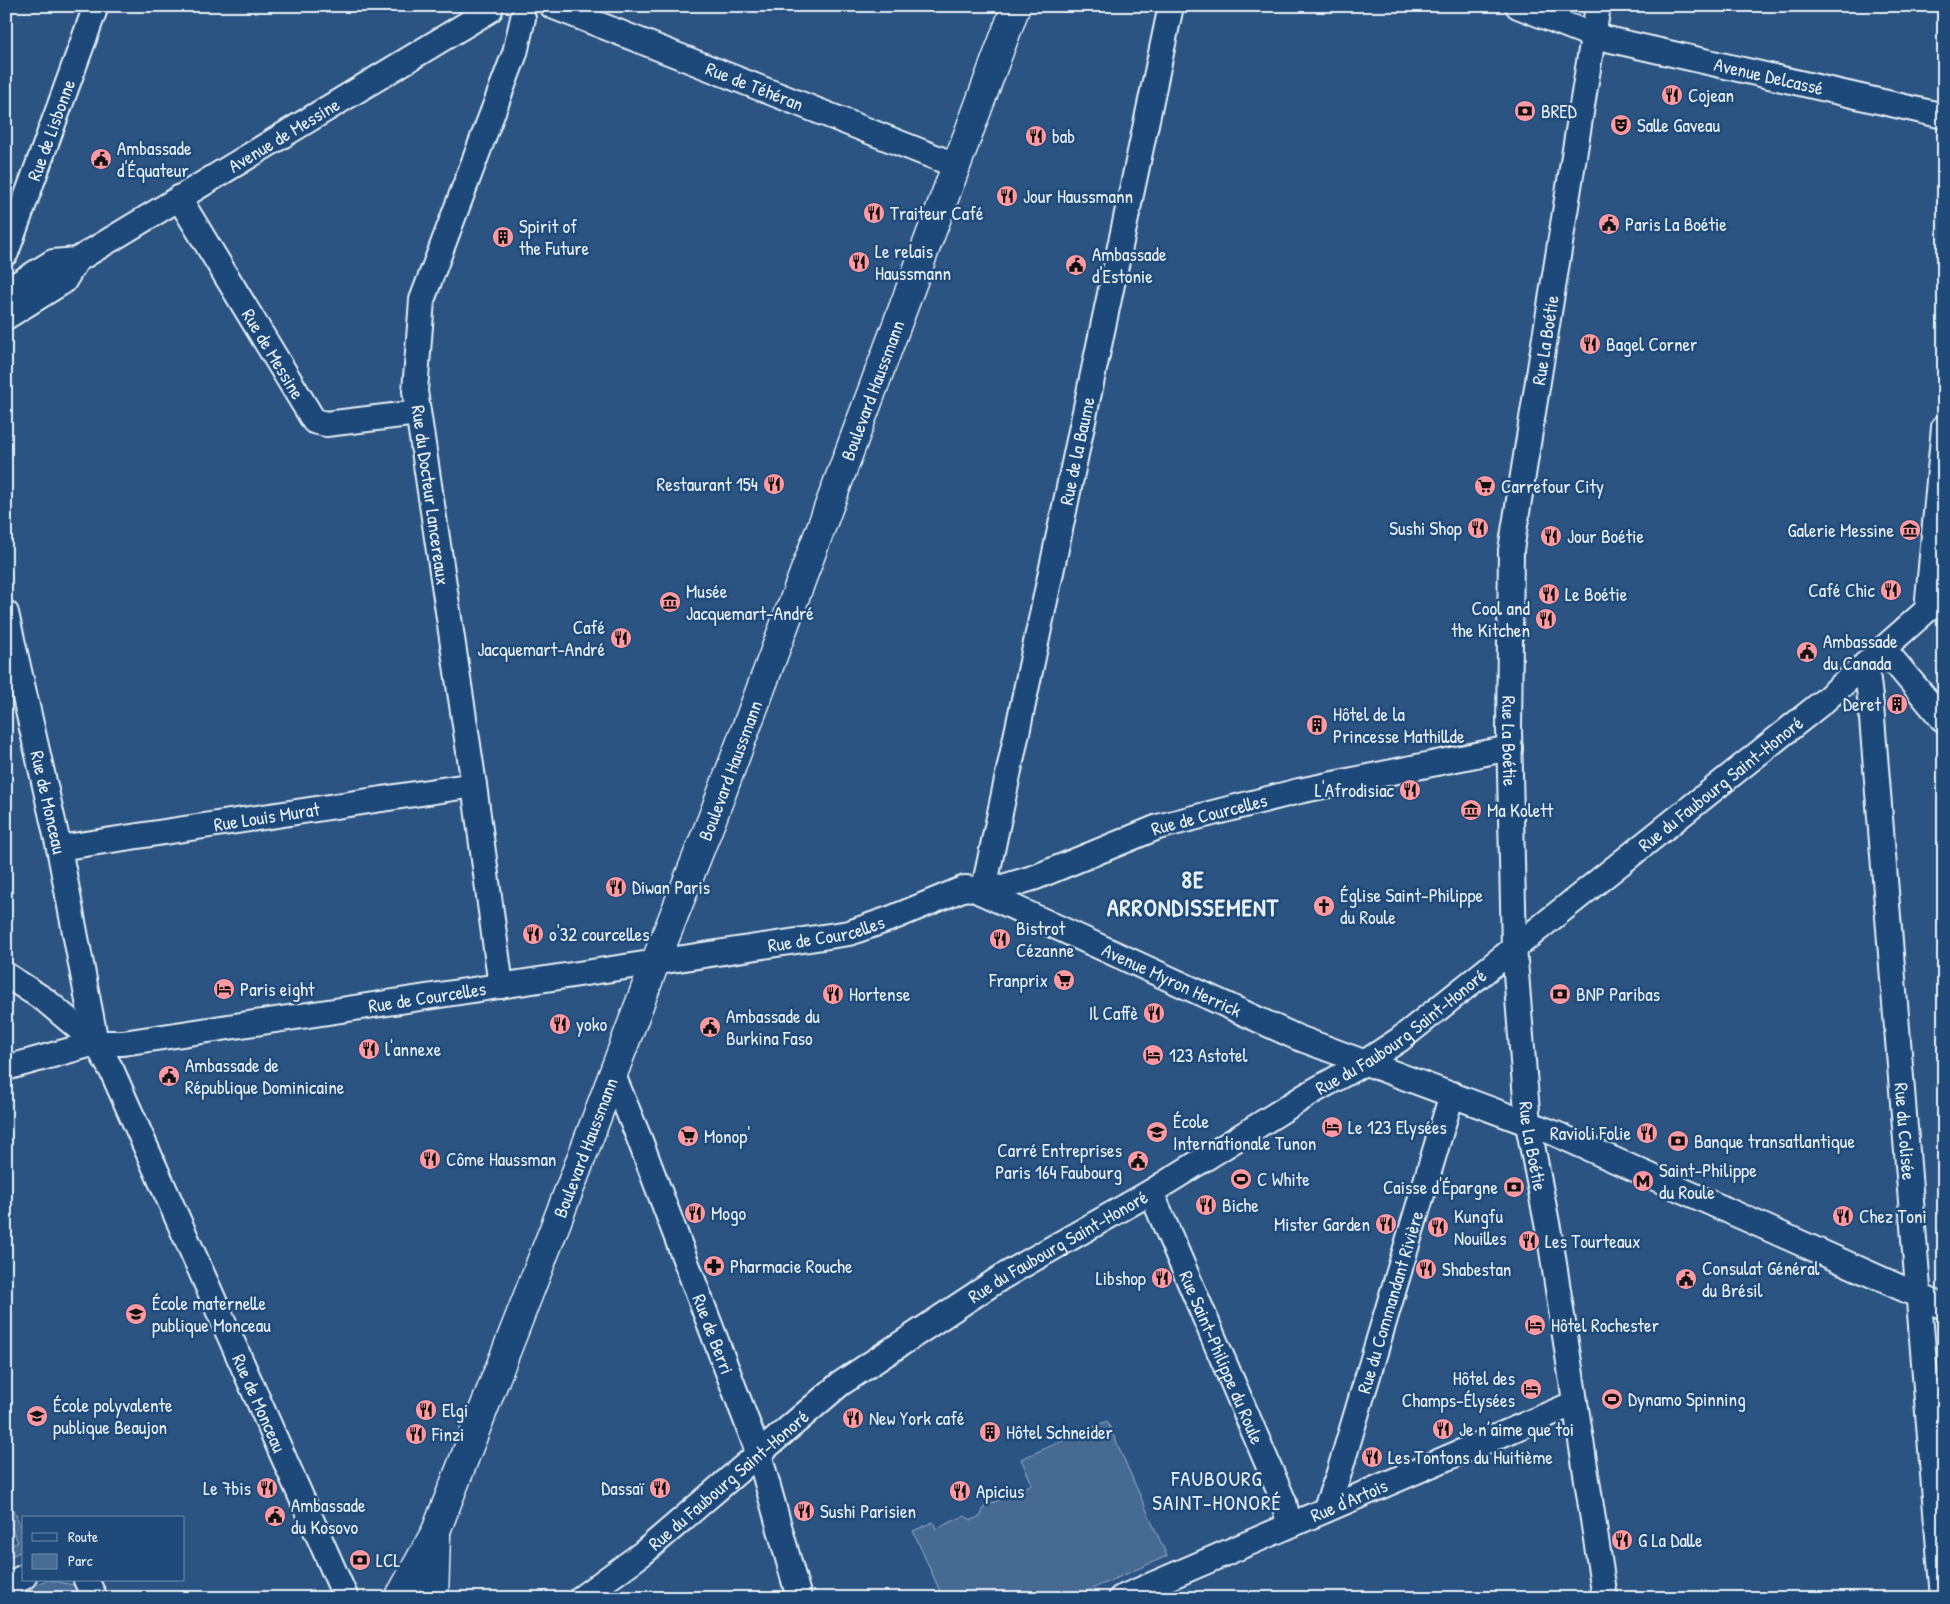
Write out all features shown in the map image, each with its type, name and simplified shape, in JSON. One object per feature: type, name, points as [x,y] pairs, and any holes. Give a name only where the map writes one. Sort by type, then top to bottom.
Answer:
[{"type":"main road","name":"Boulevard Haussmann","points":[[399,1598],[436,1531],[613,1075],[718,801],[1016,6]]},
{"type":"main road","name":"Boulevard Haussmann","points":[[434,1598],[436,1531]]},
{"type":"street","name":"Rue de Lisbonne","points":[[6,253],[96,6]]},
{"type":"street","name":"Rue de Téhéran","points":[[552,6],[956,165]]},
{"type":"street","name":"Rue de la Baume","points":[[983,893],[1171,6]]},
{"type":"street","name":"Avenue Delcassé","points":[[1518,6],[1594,36],[1944,116]]},
{"type":"street","name":"Rue La Boétie","points":[[1598,6],[1511,550],[1510,748],[1514,948],[1528,1124],[1548,1226],[1605,1598]]},
{"type":"street","points":[[489,8],[506,18],[531,12]]},
{"type":"street","name":"Avenue de Messine","points":[[6,291],[53,262],[77,260],[489,8]]},
{"type":"street","name":"Rue du Docteur Lancereaux","points":[[501,986],[474,785],[416,391],[422,300],[531,12]]},
{"type":"street","name":"Rue de Messine","points":[[179,198],[314,421],[326,424],[418,413]]},
{"type":"street","name":"Avenue de Messine","points":[[6,317],[64,281],[77,260]]},
{"type":"street","points":[[1927,610],[1944,427]]},
{"type":"street","name":"Rue du Faubourg Saint-Honoré","points":[[580,1598],[643,1553],[840,1384],[1002,1277],[1151,1192],[1399,1040],[1824,701],[1944,594]]},
{"type":"street","name":"Rue de Monceau","points":[[6,613],[59,848],[96,1043],[112,1071],[346,1598]]},
{"type":"street","points":[[1884,649],[1944,721]]},
{"type":"street","name":"Rue du Colisée","points":[[1866,664],[1871,706],[1943,1598]]},
{"type":"street","name":"Rue de Courcelles","points":[[6,1068],[96,1043],[123,1042],[849,933],[892,918],[965,888],[983,893],[1036,877],[1158,827],[1299,791],[1510,748]]},
{"type":"street","name":"Rue Louis Murat","points":[[59,848],[474,785]]},
{"type":"street","name":"Avenue Myron Herrick","points":[[983,893],[1296,1037],[1554,1133],[1944,1307]]},
{"type":"street","points":[[6,975],[45,1000],[96,1043]]},
{"type":"street","name":"Rue de Berri","points":[[613,1075],[643,1147],[758,1454],[799,1598]]},
{"type":"street","name":"Rue du Commandant Rivière","points":[[1324,1510],[1338,1476],[1452,1094]]},
{"type":"street","name":"Rue Saint-Philippe du Roule","points":[[1151,1192],[1284,1502],[1288,1525]]},
{"type":"street","name":"Rue d'Artois","points":[[1121,1598],[1575,1403]]},
{"type":"street","points":[[6,1586],[22,1578]]},
{"type":"street","points":[[87,1582],[95,1598]]},
{"type":"green space","points":[[1107,1421],[1167,1556],[1071,1598],[943,1598],[913,1531],[933,1522],[936,1529],[964,1516],[972,1520],[981,1516],[984,1507],[1032,1484],[1021,1459]]},
{"type":"green space","points":[[7,1497],[22,1528],[22,1551],[7,1558],[6,1548],[18,1542],[11,1527],[6,1529]]},
{"type":"green space","points":[[42,1582],[59,1582],[74,1585],[81,1598],[10,1598]]},
{"type":"place","name":"Cojean","points":[[1672,95]]},
{"type":"place","name":"BRED","points":[[1525,111]]},
{"type":"place","name":"Salle Gaveau","points":[[1621,125]]},
{"type":"place","name":"bab","points":[[1036,136]]},
{"type":"place","name":"Ambassade d'Équateur","points":[[101,159]]},
{"type":"place","name":"Jour Haussmann","points":[[1007,196]]},
{"type":"place","name":"Traiteur Café","points":[[874,213]]},
{"type":"place","name":"Paris La Boétie","points":[[1609,224]]},
{"type":"place","name":"Spirit of the Future","points":[[503,237]]},
{"type":"place","name":"Le relais Haussmann","points":[[859,262]]},
{"type":"place","name":"Ambassade d'Estonie","points":[[1076,265]]},
{"type":"place","name":"Bagel Corner","points":[[1590,344]]},
{"type":"place","name":"Restaurant 154","points":[[774,484]]},
{"type":"place","name":"Carrefour City","points":[[1485,486]]},
{"type":"place","name":"Sushi Shop","points":[[1478,528]]},
{"type":"place","name":"Galerie Messine","points":[[1910,530]]},
{"type":"place","name":"Jour Boétie","points":[[1551,536]]},
{"type":"place","name":"Café Chic","points":[[1891,590]]},
{"type":"place","name":"Le Boétie","points":[[1549,594]]},
{"type":"place","name":"Musée Jacquemart-André","points":[[670,602]]},
{"type":"place","name":"Cool and the Kitchen","points":[[1546,619]]},
{"type":"place","name":"Café Jacquemart-André","points":[[621,638]]},
{"type":"place","name":"Ambassade du Canada","points":[[1807,652]]},
{"type":"place","name":"Deret","points":[[1897,704]]},
{"type":"place","name":"Hôtel de la Princesse Mathillde","points":[[1317,725]]},
{"type":"place","name":"L'Afrodisiac","points":[[1410,790]]},
{"type":"place","name":"Ma Kolett","points":[[1471,810]]},
{"type":"place","name":"Diwan Paris","points":[[616,887]]},
{"type":"place","name":"Église Saint-Philippe du Roule","points":[[1324,906]]},
{"type":"place","name":"o'32 courcelles","points":[[533,934]]},
{"type":"place","name":"Bistrot Cézanne","points":[[1000,939]]},
{"type":"place","name":"Franprix","points":[[1064,980]]},
{"type":"place","name":"Paris eight","points":[[224,989]]},
{"type":"place","name":"Hortense","points":[[833,994]]},
{"type":"place","name":"BNP Paribas","points":[[1560,994]]},
{"type":"place","name":"Il Caffè","points":[[1154,1013]]},
{"type":"place","name":"yoko","points":[[560,1024]]},
{"type":"place","name":"Ambassade du Burkina Faso","points":[[710,1027]]},
{"type":"place","name":"l'annexe","points":[[369,1049]]},
{"type":"place","name":"123 Astotel","points":[[1153,1055]]},
{"type":"place","name":"Ambassade de République Dominicaine","points":[[169,1076]]},
{"type":"place","name":"Le 123 Elysées","points":[[1332,1127]]},
{"type":"place","name":"École Internationale Tunon","points":[[1157,1132]]},
{"type":"place","name":"Ravioli Folie","points":[[1647,1133]]},
{"type":"place","name":"Monop'","points":[[688,1136]]},
{"type":"place","name":"Banque transatlantique","points":[[1678,1141]]},
{"type":"place","name":"Côme Haussman","points":[[430,1159]]},
{"type":"place","name":"Carré Entreprises Paris 164 Faubourg","points":[[1138,1161]]},
{"type":"place","name":"C White","points":[[1241,1179]]},
{"type":"place","name":"Saint-Philippe du Roule","points":[[1643,1181]]},
{"type":"place","name":"Caisse d'Épargne","points":[[1514,1187]]},
{"type":"place","name":"Biche","points":[[1206,1205]]},
{"type":"place","name":"Mogo","points":[[695,1213]]},
{"type":"place","name":"Chez Toni","points":[[1843,1216]]},
{"type":"place","name":"Mister Garden","points":[[1386,1224]]},
{"type":"place","name":"Kungfu Nouilles","points":[[1438,1227]]},
{"type":"place","name":"Les Tourteaux","points":[[1529,1241]]},
{"type":"place","name":"Pharmacie Rouche","points":[[714,1266]]},
{"type":"place","name":"Shabestan","points":[[1426,1269]]},
{"type":"place","name":"Libshop","points":[[1162,1278]]},
{"type":"place","name":"Consulat Général du Brésil","points":[[1686,1279]]},
{"type":"place","name":"École maternelle publique Monceau","points":[[136,1314]]},
{"type":"place","name":"Hôtel Rochester","points":[[1535,1325]]},
{"type":"place","name":"Hôtel des Champs-Élysées","points":[[1531,1389]]},
{"type":"place","name":"Dynamo Spinning","points":[[1612,1399]]},
{"type":"place","name":"Elgi","points":[[426,1410]]},
{"type":"place","name":"École polyvalente publique Beaujon","points":[[37,1416]]},
{"type":"place","name":"New York café","points":[[853,1418]]},
{"type":"place","name":"Je n’aime que toi","points":[[1443,1429]]},
{"type":"place","name":"Hôtel Schneider","points":[[990,1432]]},
{"type":"place","name":"Finzi","points":[[416,1434]]},
{"type":"place","name":"Les Tontons du Huitième","points":[[1372,1457]]},
{"type":"place","name":"Le 7bis","points":[[267,1488]]},
{"type":"place","name":"Dassaï","points":[[660,1488]]},
{"type":"place","name":"Apicius","points":[[960,1491]]},
{"type":"place","name":"Sushi Parisien","points":[[804,1511]]},
{"type":"place","name":"Ambassade du Kosovo","points":[[275,1516]]},
{"type":"place","name":"G La Dalle","points":[[1622,1540]]},
{"type":"place","name":"LCL","points":[[360,1560]]},
{"type":"district","name":"8E ARRONDISSEMENT","points":[[1193,893]]},
{"type":"district","name":"FAUBOURG SAINT-HONORÉ","points":[[1217,1490]]}]
